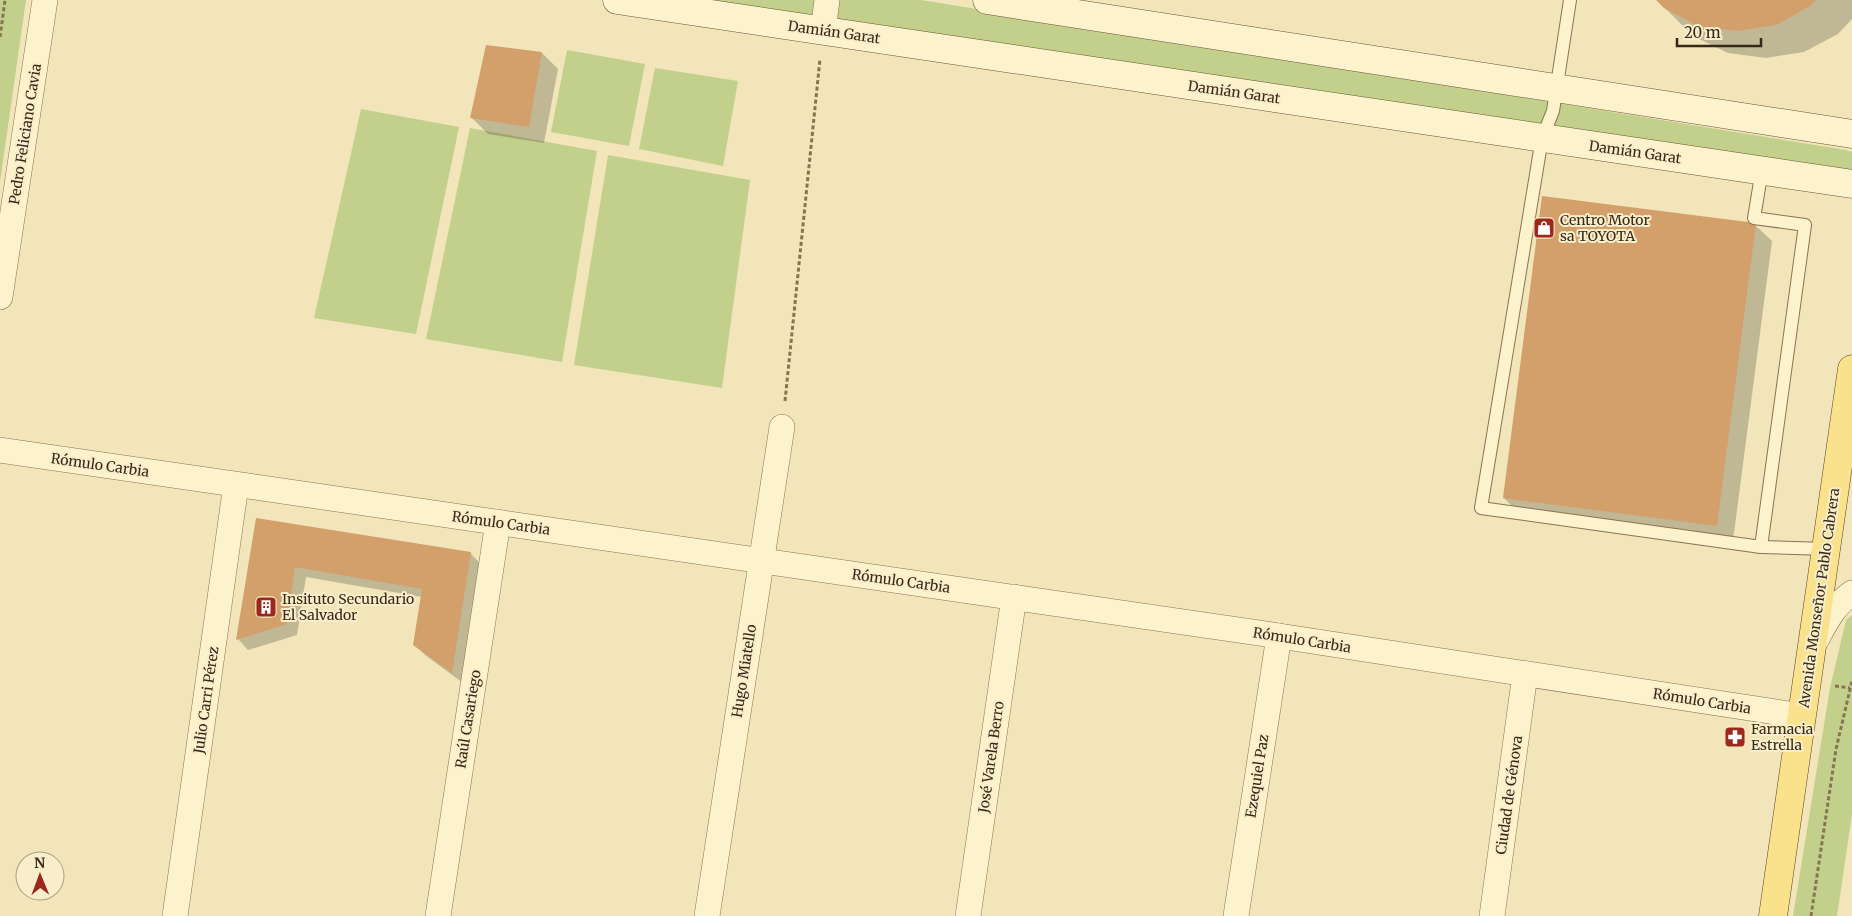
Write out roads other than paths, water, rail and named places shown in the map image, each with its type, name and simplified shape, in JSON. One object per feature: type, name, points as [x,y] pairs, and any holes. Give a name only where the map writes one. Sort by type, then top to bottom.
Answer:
[{"type":"main road","name":"Damián Garat","points":[[617,0],[1852,184]]},
{"type":"main road","points":[[987,0],[1852,134]]},
{"type":"main road","name":"Avenida Monseñor Pablo Cabrera","points":[[1773,916],[1852,369]]},
{"type":"street","name":"Pedro Feliciano Cavia","points":[[0,297],[45,0]]},
{"type":"street","points":[[823,31],[827,0]]},
{"type":"street","name":"Hugo Miatello","points":[[707,916],[782,427]]},
{"type":"street","name":"Rómulo Carbia","points":[[0,450],[1279,636],[1802,716]]},
{"type":"street","name":"Julio Carri Pérez","points":[[175,916],[236,485]]},
{"type":"street","name":"Raúl Casariego","points":[[438,916],[498,522]]},
{"type":"street","points":[[1812,648],[1830,613],[1852,593]]},
{"type":"street","name":"José Varela Berro","points":[[968,916],[1014,597]]},
{"type":"street","name":"Ezequiel Paz","points":[[1236,916],[1279,636]]},
{"type":"street","name":"Ciudad de Génova","points":[[1492,916],[1525,674]]},
{"type":"lane","points":[[1570,0],[1553,111],[1542,138],[1481,508],[1761,547],[1827,549]]},
{"type":"lane","points":[[1761,547],[1806,225],[1754,218],[1762,170]]},
{"type":"place","name":"Centro Motor sa TOYOTA","points":[[1544,228]]},
{"type":"place","name":"Insituto Secundario El Salvador","points":[[266,607]]},
{"type":"place","name":"Farmacia Estrella","points":[[1735,737]]}]
